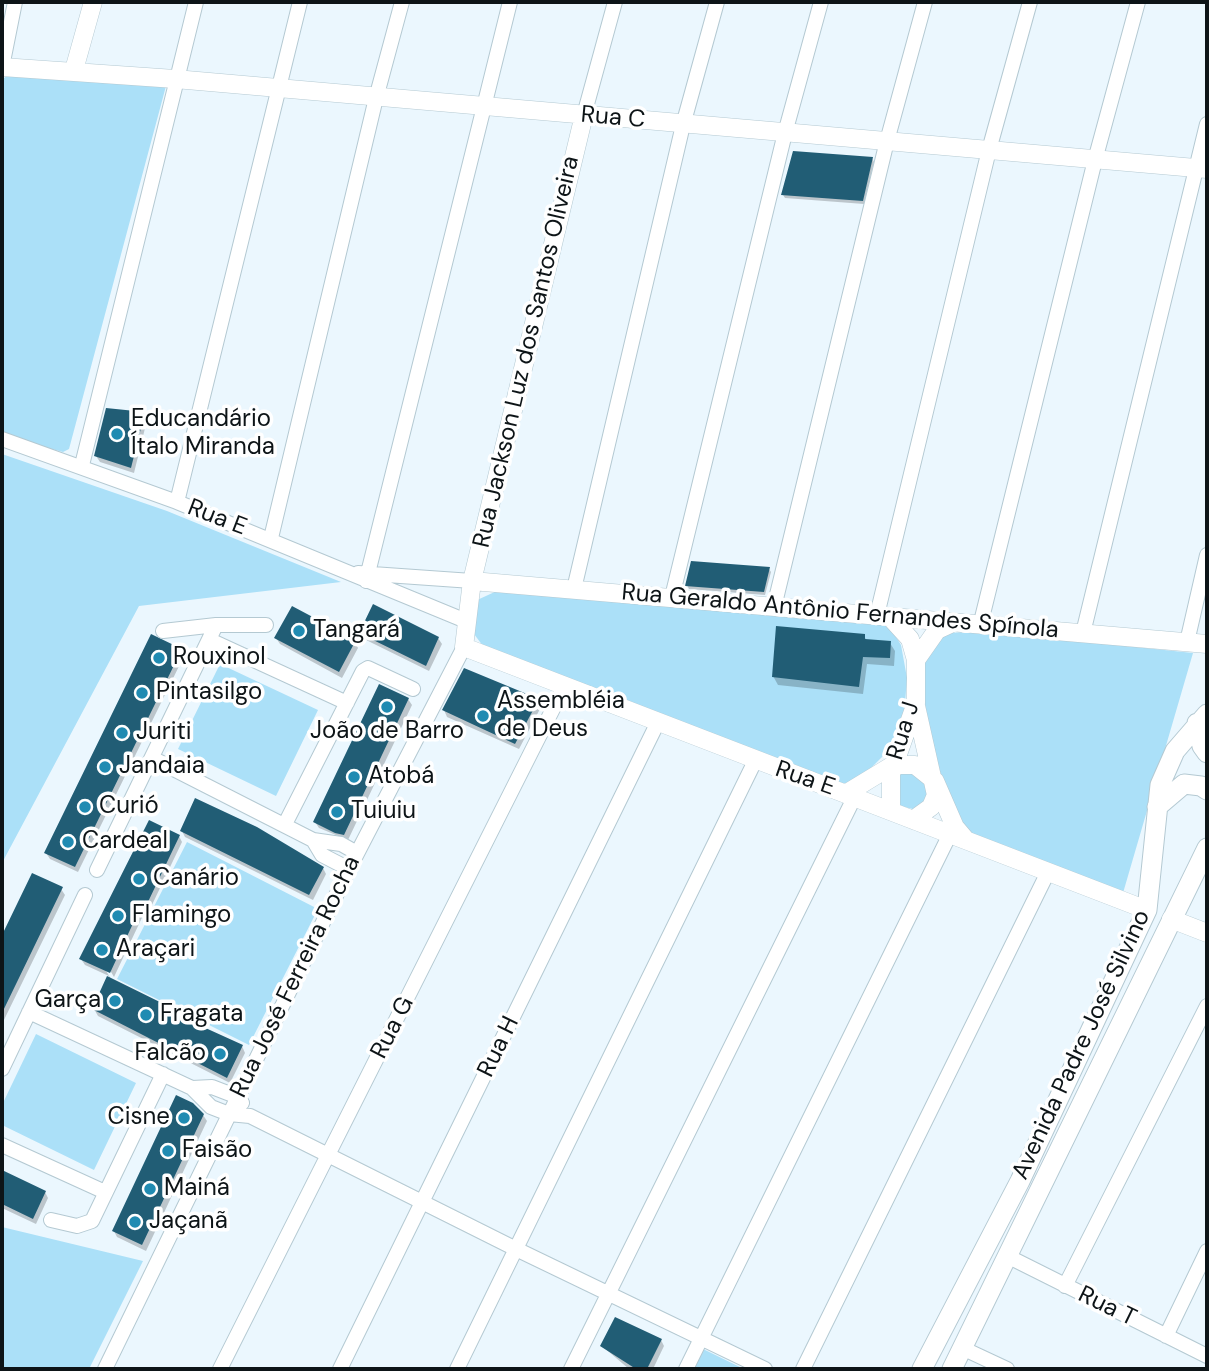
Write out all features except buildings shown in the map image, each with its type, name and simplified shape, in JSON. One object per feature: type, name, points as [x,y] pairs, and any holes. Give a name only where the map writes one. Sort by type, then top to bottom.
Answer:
[{"type":"main road","points":[[1202,718],[1202,746],[1207,752]]},
{"type":"main road","name":"Avenida Padre José Silvino","points":[[922,1369],[1020,1181],[1147,910],[1151,894],[1160,785],[1175,751],[1202,718]]},
{"type":"main road","points":[[1157,807],[1184,784],[1201,786],[1207,790]]},
{"type":"main road","name":"Avenida Padre José Silvino","points":[[952,1369],[1207,848]]},
{"type":"street","points":[[8,67],[15,2]]},
{"type":"street","points":[[74,70],[93,2]]},
{"type":"street","points":[[82,465],[196,2]]},
{"type":"street","points":[[177,502],[276,89],[300,2]]},
{"type":"street","points":[[271,538],[376,98],[402,2]]},
{"type":"street","points":[[472,581],[367,577],[481,106],[510,2]]},
{"type":"street","name":"Rua Jackson Luz dos Santos Oliveira","points":[[472,581],[584,115],[615,2]]},
{"type":"street","points":[[574,589],[683,125],[717,2]]},
{"type":"street","points":[[672,597],[785,133],[821,2]]},
{"type":"street","points":[[774,607],[887,141],[925,2]]},
{"type":"street","points":[[884,616],[989,150],[1030,2]]},
{"type":"street","points":[[980,626],[1095,160],[1138,2]]},
{"type":"street","name":"Rua C","points":[[8,67],[74,70],[1201,168]]},
{"type":"street","points":[[1083,633],[1201,168],[1207,124]]},
{"type":"street","name":"Rua E","points":[[2,439],[82,465],[271,538],[466,621]]},
{"type":"street","points":[[1187,642],[1207,555]]},
{"type":"street","name":"Rua Geraldo Antônio Fernandes Spínola","points":[[472,581],[1207,644]]},
{"type":"street","name":"Rua José Ferreira Rocha","points":[[105,1369],[349,869],[464,647],[472,581]]},
{"type":"street","name":"Rua J","points":[[884,616],[910,639],[916,660],[916,703],[904,742],[893,765],[889,784],[891,811]]},
{"type":"street","points":[[916,660],[937,630],[950,624]]},
{"type":"street","points":[[163,631],[216,625],[266,625]]},
{"type":"street","points":[[97,870],[216,625]]},
{"type":"street","points":[[210,640],[347,703]]},
{"type":"street","name":"Rua E","points":[[464,647],[565,685],[657,724],[851,795],[1147,910]]},
{"type":"street","points":[[285,824],[365,668],[412,689]]},
{"type":"street","name":"Rua G","points":[[220,1369],[565,685]]},
{"type":"street","points":[[686,1369],[958,837],[935,781],[916,703]]},
{"type":"street","name":"Rua H","points":[[340,1369],[657,724]]},
{"type":"street","points":[[152,758],[313,840],[341,844],[357,853]]},
{"type":"street","points":[[457,1369],[755,761]]},
{"type":"street","points":[[571,1369],[851,795],[893,765],[915,765],[935,781]]},
{"type":"street","points":[[913,820],[935,801],[935,781]]},
{"type":"street","points":[[313,840],[322,855],[349,869]]},
{"type":"street","points":[[803,1369],[1048,872]]},
{"type":"street","points":[[2,1069],[85,895]]},
{"type":"street","points":[[1171,919],[1207,933]]},
{"type":"street","points":[[1065,1286],[1207,1006]]},
{"type":"street","points":[[29,1012],[192,1088],[204,1103],[229,1114],[250,1116],[422,1203],[765,1369]]},
{"type":"street","points":[[51,1220],[85,1225],[92,1221],[163,1074]]},
{"type":"street","points":[[192,1088],[212,1087],[238,1097],[250,1116]]},
{"type":"street","points":[[2,1145],[106,1192]]},
{"type":"street","points":[[1166,1336],[1207,1251]]},
{"type":"street","name":"Rua T","points":[[1007,1256],[1207,1356]]},
{"type":"street","points":[[962,1348],[1007,1369]]},
{"type":"shaded area","points":[[9,74],[166,86],[69,449],[63,452],[2,436],[2,86],[3,79]]},
{"type":"shaded area","points":[[2,454],[167,511],[341,582],[139,606],[2,863]]},
{"type":"shaded area","points":[[499,590],[876,620],[891,629],[901,645],[907,678],[904,716],[893,746],[868,771],[848,783],[834,783],[483,646],[471,630],[475,601]]},
{"type":"shaded area","points":[[982,631],[1193,653],[1123,893],[973,836],[962,826],[933,755],[922,684],[924,653],[931,643],[950,633]]},
{"type":"shaded area","points":[[220,664],[318,710],[276,796],[178,749]]},
{"type":"shaded area","points":[[904,770],[924,775],[929,795],[920,807],[913,809],[899,806],[893,780]]},
{"type":"shaded area","points":[[187,842],[318,909],[249,1045],[117,979]]},
{"type":"shaded area","points":[[36,1034],[136,1083],[94,1170],[2,1125],[2,1105]]},
{"type":"shaded area","points":[[2,1227],[143,1261],[89,1369],[2,1369]]},
{"type":"shaded area","points":[[703,1349],[744,1369],[693,1369]]},
{"type":"place","name":"Educandário Ítalo Miranda","points":[[117,434]]},
{"type":"place","name":"Tangará","points":[[299,631]]},
{"type":"place","name":"Rouxinol","points":[[159,658]]},
{"type":"place","name":"Pintasilgo","points":[[142,693]]},
{"type":"place","name":"João de Barro","points":[[387,707]]},
{"type":"place","name":"Assembléia de Deus","points":[[483,716]]},
{"type":"place","name":"Juriti","points":[[122,733]]},
{"type":"place","name":"Jandaia","points":[[105,767]]},
{"type":"place","name":"Atobá","points":[[354,777]]},
{"type":"place","name":"Curió","points":[[85,807]]},
{"type":"place","name":"Tuiuiu","points":[[337,812]]},
{"type":"place","name":"Cardeal","points":[[68,842]]},
{"type":"place","name":"Canário","points":[[139,879]]},
{"type":"place","name":"Flamingo","points":[[118,916]]},
{"type":"place","name":"Araçari","points":[[102,950]]},
{"type":"place","name":"Garça","points":[[115,1001]]},
{"type":"place","name":"Fragata","points":[[146,1015]]},
{"type":"place","name":"Falcão","points":[[220,1054]]},
{"type":"place","name":"Cisne","points":[[184,1118]]},
{"type":"place","name":"Faisão","points":[[168,1151]]},
{"type":"place","name":"Mainá","points":[[150,1189]]},
{"type":"place","name":"Jaçanã","points":[[135,1222]]}]
